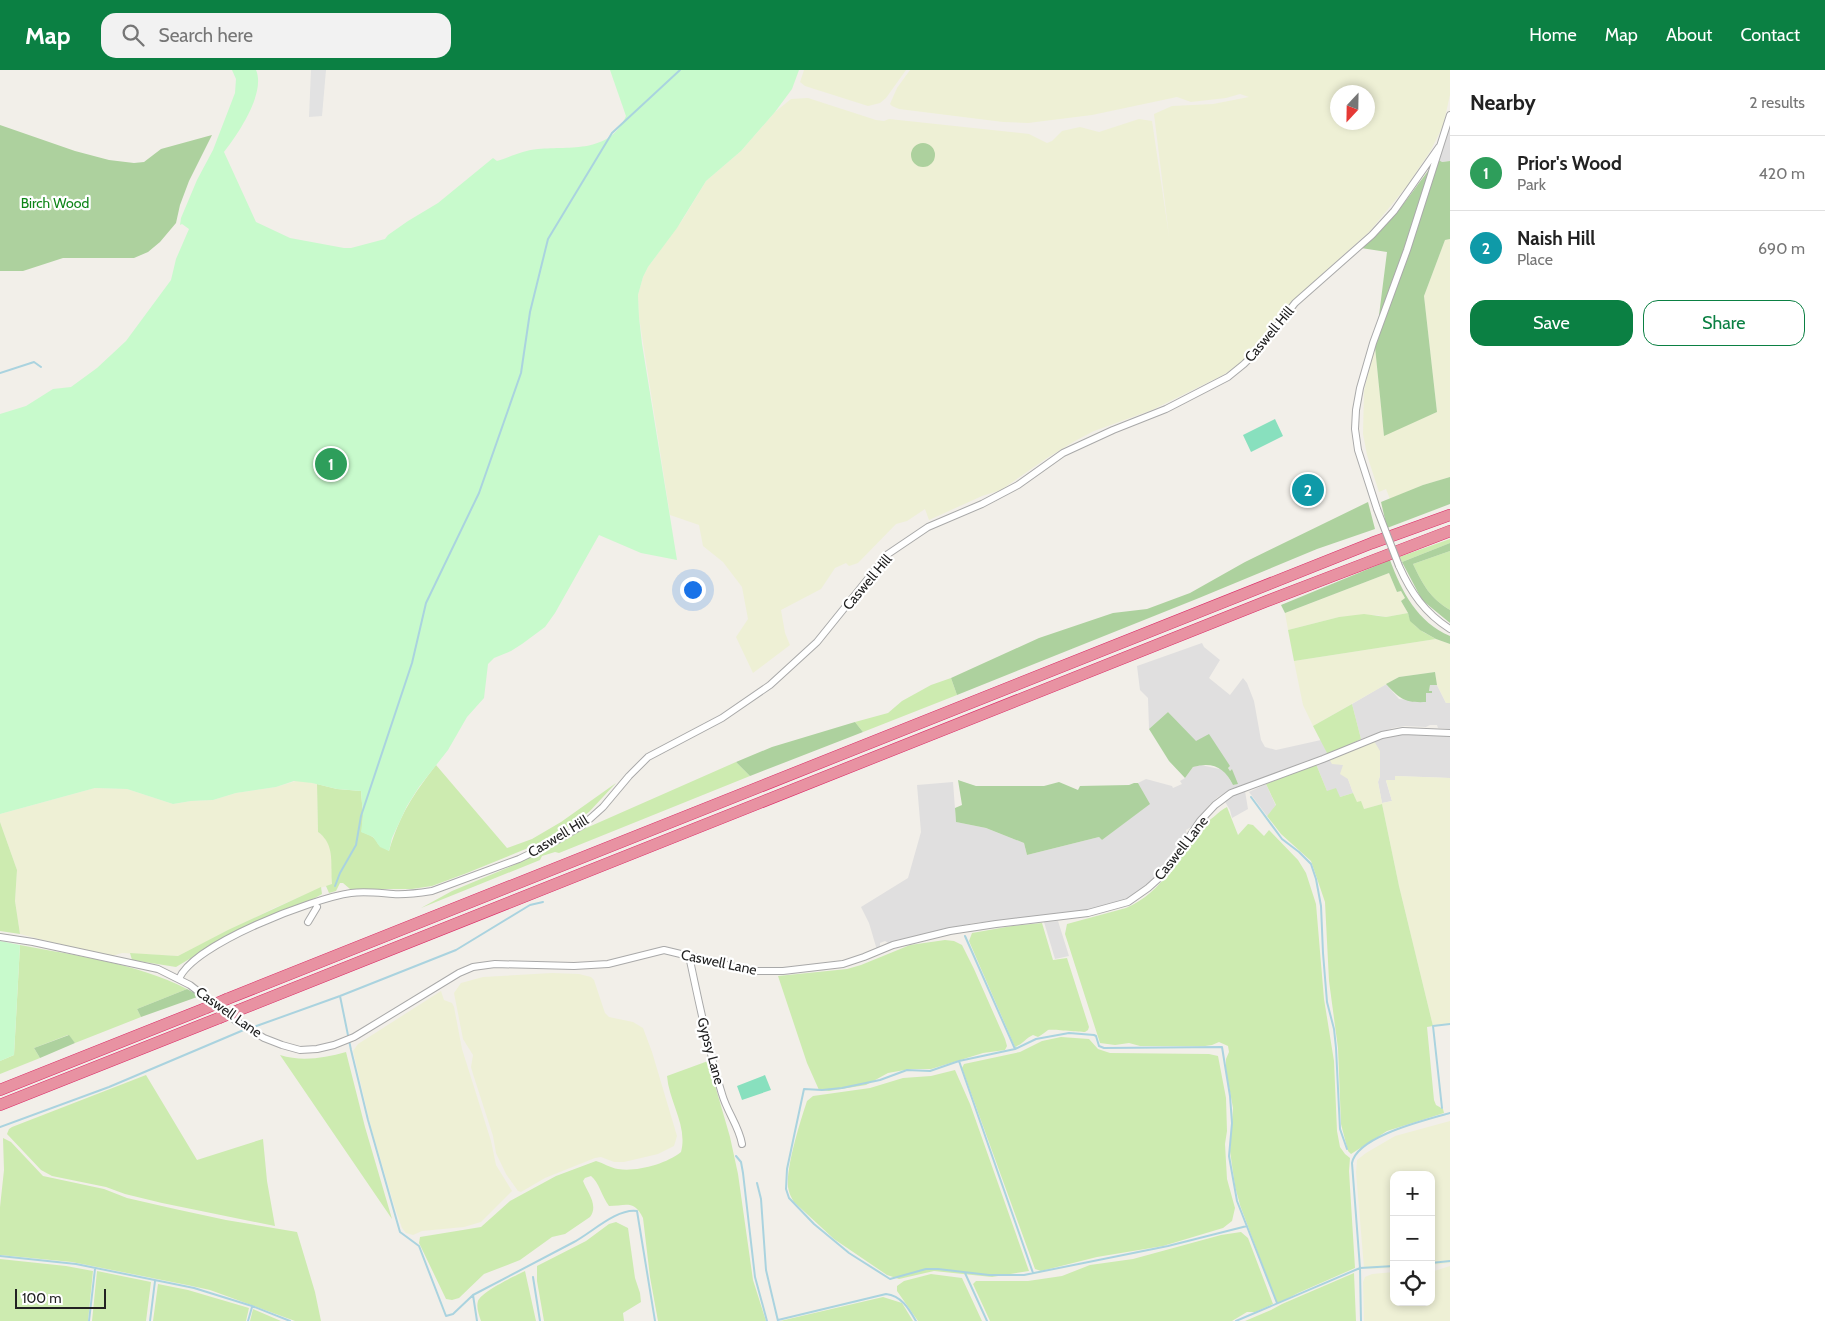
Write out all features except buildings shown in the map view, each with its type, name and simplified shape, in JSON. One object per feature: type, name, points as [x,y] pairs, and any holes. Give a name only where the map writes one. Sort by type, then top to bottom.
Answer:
[{"type":"highway","points":[[0,1090],[1372,544],[1450,515]]},
{"type":"highway","points":[[0,1105],[1267,601],[1450,531]]},
{"type":"street","points":[[1450,115],[1446,130],[1438,147],[1407,250],[1373,343],[1360,388],[1355,429],[1358,450],[1408,587],[1420,604],[1438,622],[1450,629]]},
{"type":"street","name":"Caswell Hill","points":[[179,979],[183,970],[192,961],[230,938],[304,906],[332,896],[352,893],[416,894],[432,891],[519,859],[583,825],[603,807],[648,757],[722,718],[770,685],[817,642],[888,554],[928,527],[1018,486],[1062,453],[1166,409],[1228,377],[1242,366],[1260,348],[1295,303],[1372,236],[1388,217],[1438,147]]},
{"type":"street","name":"Caswell Lane","points":[[0,937],[33,942],[158,969],[205,995],[236,1021],[264,1038],[300,1050],[318,1049],[354,1037],[445,981],[473,968],[495,964],[601,965],[664,950],[743,970],[759,972],[836,965],[864,958],[893,945],[941,933],[996,924],[1074,916],[1118,905],[1138,896],[1158,879],[1200,821],[1215,805],[1231,793],[1323,759],[1382,734],[1403,731],[1450,733]]},
{"type":"street","points":[[304,906],[308,911],[309,920],[317,907]]},
{"type":"street","name":"Gypsy Lane","points":[[689,956],[707,1045],[724,1101],[733,1122],[740,1130],[742,1144]]},
{"type":"shaded area","points":[[311,70],[326,70],[322,116],[309,117]]},
{"type":"shaded area","points":[[1450,127],[1450,161],[1441,162],[1437,159]]},
{"type":"shaded area","points":[[1202,643],[1204,647],[1220,660],[1209,678],[1230,695],[1243,678],[1247,683],[1254,701],[1261,740],[1265,747],[1276,750],[1321,740],[1328,755],[1231,789],[1218,797],[1193,826],[1186,830],[1187,836],[1157,877],[1138,893],[1126,900],[1082,913],[973,923],[890,944],[885,941],[880,943],[880,947],[877,950],[869,923],[861,907],[908,878],[921,832],[917,785],[953,782],[956,822],[986,828],[1024,843],[1027,855],[1099,837],[1102,840],[1149,804],[1138,783],[1146,779],[1172,786],[1173,788],[1182,784],[1180,781],[1185,778],[1193,767],[1201,765],[1224,770],[1233,785],[1237,784],[1232,769],[1230,771],[1228,768],[1230,766],[1196,742],[1168,712],[1149,729],[1148,698],[1140,690],[1137,666]]},
{"type":"shaded area","points":[[1386,684],[1399,699],[1426,702],[1426,693],[1432,693],[1429,691],[1430,685],[1437,685],[1446,703],[1450,703],[1450,729],[1438,728],[1437,725],[1426,727],[1405,726],[1361,739],[1352,704]]},
{"type":"shaded area","points":[[1402,733],[1450,736],[1450,778],[1395,776],[1395,780],[1386,781],[1392,801],[1382,803],[1374,741],[1383,736]]},
{"type":"shaded area","points":[[1329,759],[1343,765],[1353,793],[1340,797],[1327,791],[1316,764]]},
{"type":"shaded area","points":[[1266,784],[1276,806],[1267,816],[1249,792]]},
{"type":"shaded area","points":[[1245,791],[1248,809],[1232,818],[1224,800]]},
{"type":"shaded area","points":[[1058,921],[1069,956],[1055,959],[1044,922]]},
{"type":"green space","points":[[232,70],[256,70],[258,79],[257,90],[249,113],[224,152],[256,222],[290,238],[351,248],[385,239],[408,221],[438,203],[493,158],[497,161],[533,150],[588,146],[610,137],[619,128],[626,116],[610,70],[799,70],[792,89],[775,112],[741,151],[706,181],[677,228],[648,267],[638,295],[642,344],[677,560],[641,553],[599,535],[555,613],[545,627],[511,651],[494,658],[488,664],[484,698],[467,717],[448,750],[419,787],[407,806],[392,838],[389,851],[380,847],[373,837],[361,832],[363,816],[361,791],[337,789],[294,781],[276,787],[236,793],[213,800],[173,804],[127,789],[95,788],[0,814],[0,414],[26,406],[53,389],[71,387],[97,368],[126,341],[171,280],[176,259],[189,229],[182,224],[180,225],[181,218],[197,180],[213,150],[235,93],[236,79]]},
{"type":"green space","points":[[804,70],[906,70],[886,98],[880,103],[868,106],[805,86],[800,82]]},
{"type":"green space","points":[[910,70],[1450,70],[1450,95],[1443,126],[1431,150],[1407,186],[1370,231],[1301,293],[1240,364],[1223,375],[1152,410],[1094,431],[1075,441],[1001,490],[982,496],[929,520],[925,509],[907,521],[896,524],[858,563],[849,566],[846,563],[835,568],[821,589],[781,610],[785,633],[790,645],[753,673],[736,637],[748,619],[742,587],[723,562],[703,546],[699,525],[670,515],[639,317],[638,295],[643,277],[648,267],[683,219],[706,181],[741,151],[775,112],[791,99],[808,98],[876,120],[884,121],[889,119],[1029,134],[1047,143],[1052,141],[1062,131],[1080,127],[1099,132],[1139,119],[1152,121],[1169,236],[1154,114],[1172,106],[1213,104],[1249,97],[1240,94],[1226,98],[1191,102],[1177,97],[1092,115],[1028,123],[1003,122],[899,109],[890,104],[897,88]]},
{"type":"green space","name":"Birch Wood","points":[[0,125],[75,151],[109,160],[134,163],[144,162],[161,149],[212,135],[189,181],[180,205],[176,223],[160,242],[148,252],[134,258],[63,258],[23,271],[0,271]]},
{"type":"green space","points":[[923,143],[931,147],[935,155],[931,163],[923,167],[915,163],[911,155],[915,147]]},
{"type":"green space","points":[[1437,159],[1442,162],[1450,161],[1450,239],[1445,240],[1424,296],[1437,412],[1384,436],[1375,347],[1387,252],[1361,248],[1383,228]]},
{"type":"green space","points":[[1450,239],[1450,477],[1423,485],[1390,499],[1386,489],[1379,492],[1367,455],[1363,434],[1364,391],[1369,369],[1375,347],[1384,435],[1437,412],[1424,296],[1445,240]]},
{"type":"green space","points":[[1275,419],[1283,436],[1251,452],[1243,435]]},
{"type":"green space","points":[[1450,477],[1450,504],[1387,528],[1381,502],[1423,485]]},
{"type":"green space","points":[[1368,502],[1375,529],[1317,549],[957,695],[951,678],[1039,638],[1113,613],[1147,609],[1190,593],[1245,562]]},
{"type":"green space","points":[[1450,539],[1450,543],[1402,562],[1399,557]]},
{"type":"green space","points":[[1450,543],[1450,551],[1413,564],[1428,590],[1437,601],[1450,610],[1450,623],[1422,600],[1402,562]]},
{"type":"green space","points":[[1450,551],[1450,610],[1437,601],[1428,590],[1413,564]]},
{"type":"green space","points":[[1390,560],[1412,605],[1428,623],[1450,636],[1450,644],[1420,630],[1410,621],[1401,601],[1405,598],[1401,591],[1397,592],[1389,573],[1285,613],[1281,605]]},
{"type":"green space","points":[[1389,573],[1397,592],[1401,591],[1405,598],[1401,601],[1408,613],[1386,617],[1377,615],[1339,617],[1288,630],[1285,613]]},
{"type":"green space","points":[[1408,613],[1415,626],[1436,639],[1294,661],[1288,630],[1339,617],[1364,614],[1386,617]]},
{"type":"green space","points":[[1436,639],[1450,644],[1450,703],[1446,703],[1437,685],[1435,672],[1399,677],[1313,726],[1303,705],[1294,661]]},
{"type":"green space","points":[[1435,672],[1437,685],[1430,685],[1429,691],[1432,691],[1432,693],[1426,693],[1426,702],[1413,702],[1403,699],[1386,684],[1399,677]]},
{"type":"green space","points":[[951,678],[957,695],[863,732],[855,722],[888,713],[902,701],[931,685]]},
{"type":"green space","points":[[1352,704],[1361,739],[1328,755],[1313,726]]},
{"type":"green space","points":[[1168,712],[1196,741],[1209,734],[1230,766],[1228,768],[1230,771],[1232,769],[1238,784],[1233,785],[1226,774],[1218,767],[1207,765],[1193,767],[1185,778],[1169,761],[1149,729]]},
{"type":"green space","points":[[855,722],[863,732],[750,776],[736,762],[772,747]]},
{"type":"green space","points":[[1374,741],[1380,751],[1380,776],[1378,782],[1382,803],[1392,801],[1386,780],[1395,780],[1395,776],[1450,778],[1450,1024],[1433,1026],[1399,886],[1382,804],[1364,809],[1357,803],[1348,779],[1340,774],[1343,765],[1332,764],[1329,759]]},
{"type":"green space","points":[[736,762],[750,776],[559,853],[555,852],[542,856],[540,860],[421,908],[452,891],[514,865],[584,829]]},
{"type":"green space","points":[[1316,764],[1327,791],[1336,788],[1340,797],[1353,793],[1357,802],[1361,801],[1364,809],[1382,804],[1399,886],[1433,1026],[1427,1027],[1434,1100],[1436,1105],[1443,1109],[1444,1113],[1387,1131],[1351,1154],[1348,1151],[1341,1124],[1338,1048],[1329,981],[1325,902],[1311,861],[1281,834],[1267,816],[1276,805],[1266,784]]},
{"type":"green space","points":[[436,765],[507,848],[532,839],[561,822],[616,783],[589,812],[566,829],[528,848],[467,873],[432,886],[412,889],[350,889],[343,883],[340,883],[336,891],[329,893],[326,886],[332,884],[331,856],[328,843],[318,832],[317,784],[337,789],[361,791],[362,832],[373,837],[378,844],[389,851],[408,805]]},
{"type":"green space","points":[[299,780],[317,784],[318,832],[324,837],[332,850],[332,885],[274,908],[178,956],[122,953],[112,956],[20,934],[15,901],[17,870],[0,822],[0,814],[95,788],[127,789],[173,804],[213,800],[236,793],[276,787]]},
{"type":"green space","points":[[958,780],[976,786],[1044,786],[1059,782],[1078,790],[1080,786],[1129,785],[1138,783],[1150,804],[1102,840],[1099,837],[1027,855],[1024,843],[986,828],[956,822],[955,808],[962,805]]},
{"type":"green space","points":[[1227,807],[1238,835],[1248,824],[1253,825],[1264,836],[1269,830],[1298,860],[1306,873],[1316,904],[1324,999],[1334,1061],[1337,1131],[1340,1147],[1350,1158],[1349,1171],[1355,1268],[1277,1304],[1240,1205],[1235,1186],[1230,1151],[1233,1108],[1226,1070],[1228,1046],[1219,1042],[1205,1046],[1140,1046],[1129,1043],[1115,1045],[1100,1043],[1065,934],[1067,924],[1126,908],[1151,892],[1170,872],[1202,824]]},
{"type":"green space","points":[[0,822],[17,870],[15,901],[20,934],[0,931]]},
{"type":"green space","points":[[321,887],[322,894],[315,898],[221,940],[176,967],[132,960],[130,953],[178,956],[228,930]]},
{"type":"green space","points":[[1042,923],[1053,960],[1067,958],[1089,1027],[1085,1032],[1048,1030],[1038,1037],[1031,1036],[1015,1047],[969,941],[972,933]]},
{"type":"green space","points":[[945,940],[954,941],[962,945],[1005,1039],[1007,1046],[1005,1050],[983,1053],[931,1069],[910,1069],[888,1073],[866,1085],[829,1091],[819,1090],[807,1063],[778,976],[847,969],[910,945]]},
{"type":"green space","points":[[0,941],[20,945],[14,1055],[0,1061]]},
{"type":"green space","points":[[20,945],[127,967],[168,980],[187,989],[137,1009],[141,1017],[75,1043],[68,1035],[34,1048],[40,1058],[0,1074],[0,1061],[14,1055]]},
{"type":"green space","points":[[552,973],[579,974],[591,977],[594,980],[605,1013],[609,1017],[633,1022],[643,1028],[677,1136],[674,1146],[658,1154],[624,1162],[614,1162],[601,1157],[595,1158],[545,1178],[521,1192],[518,1191],[506,1174],[496,1153],[493,1136],[471,1067],[473,1055],[463,1039],[454,993],[461,983],[483,977]]},
{"type":"green space","points":[[187,989],[200,996],[141,1017],[137,1009]]},
{"type":"green space","points":[[441,991],[444,1000],[452,1003],[454,1007],[462,1049],[491,1141],[496,1165],[512,1191],[481,1222],[464,1227],[422,1231],[413,1235],[406,1233],[402,1228],[394,1205],[372,1131],[353,1051],[358,1044]]},
{"type":"green space","points":[[69,1035],[75,1043],[40,1058],[34,1048]]},
{"type":"green space","points":[[1061,1037],[1089,1039],[1098,1049],[1110,1053],[1209,1054],[1218,1056],[1226,1098],[1227,1131],[1225,1144],[1227,1179],[1235,1208],[1232,1221],[1223,1228],[1163,1246],[1097,1257],[1041,1271],[1035,1269],[962,1068],[964,1064],[1020,1052],[1042,1041]]},
{"type":"green space","points":[[346,1052],[365,1127],[392,1219],[280,1055],[296,1058],[313,1058]]},
{"type":"green space","points":[[708,1061],[730,1137],[738,1174],[753,1280],[766,1321],[658,1321],[650,1277],[643,1218],[640,1212],[633,1206],[609,1206],[591,1176],[583,1181],[593,1203],[590,1217],[565,1234],[552,1237],[520,1260],[484,1274],[459,1298],[446,1299],[419,1243],[420,1237],[481,1227],[510,1201],[556,1176],[596,1161],[626,1170],[642,1168],[675,1156],[681,1152],[682,1133],[668,1086],[667,1076]]},
{"type":"green space","points":[[955,1070],[970,1104],[1029,1271],[992,1277],[934,1271],[899,1279],[887,1275],[834,1239],[794,1202],[788,1189],[788,1178],[797,1132],[807,1101],[813,1096],[870,1088],[903,1078],[931,1076]]},
{"type":"green space","points":[[146,1075],[197,1160],[263,1139],[267,1181],[275,1226],[162,1203],[125,1194],[106,1187],[52,1176],[41,1170],[7,1134],[12,1127]]},
{"type":"green space","points":[[765,1075],[771,1090],[742,1100],[737,1086]]},
{"type":"green space","points":[[1450,1121],[1450,1263],[1435,1265],[1435,1171],[1390,1171],[1390,1268],[1364,1268],[1356,1172],[1357,1160],[1395,1136]]},
{"type":"green space","points":[[3,1138],[11,1142],[43,1176],[104,1189],[127,1198],[175,1209],[297,1232],[315,1292],[321,1321],[295,1321],[210,1290],[187,1285],[72,1262],[0,1255],[0,1207],[4,1170]]},
{"type":"green space","points":[[616,1222],[628,1228],[635,1278],[641,1302],[623,1313],[624,1321],[544,1321],[537,1281],[537,1266],[586,1241],[609,1224]]},
{"type":"green space","points":[[1241,1232],[1248,1238],[1273,1304],[1255,1312],[1247,1312],[1232,1321],[990,1321],[973,1284],[976,1281],[1028,1281],[1062,1276],[1090,1265],[1133,1259],[1221,1235]]},
{"type":"green space","points":[[0,1259],[66,1266],[93,1271],[88,1321],[0,1321]]},
{"type":"green space","points":[[1450,1266],[1450,1321],[1364,1321],[1363,1282],[1365,1277],[1372,1274],[1390,1272],[1390,1306],[1435,1306],[1435,1271]]},
{"type":"green space","points":[[97,1271],[151,1282],[146,1321],[92,1321]]},
{"type":"green space","points":[[525,1271],[536,1321],[481,1321],[477,1306],[481,1297],[499,1284]]},
{"type":"green space","points":[[1354,1273],[1356,1321],[1245,1321],[1282,1304]]},
{"type":"green space","points":[[931,1274],[962,1278],[982,1321],[918,1321],[897,1291],[897,1286],[904,1281]]},
{"type":"green space","points":[[158,1284],[188,1290],[249,1308],[246,1321],[153,1321]]},
{"type":"green space","points":[[883,1297],[902,1303],[913,1321],[780,1321]]},
{"type":"green space","points":[[253,1309],[281,1321],[250,1321]]},
{"type":"waterway","points":[[335,886],[356,845],[361,816],[412,663],[426,603],[479,493],[521,373],[530,312],[548,239],[612,133],[680,70]]},
{"type":"waterway","points":[[0,373],[34,362],[41,367]]},
{"type":"waterway","points":[[1251,797],[1282,839],[1311,864],[1316,879],[1321,906],[1327,1002],[1334,1029],[1336,1048],[1340,1129],[1347,1149]]},
{"type":"waterway","points":[[251,1028],[340,996],[456,950],[530,905],[543,902]]},
{"type":"waterway","points":[[965,936],[1015,1049]]},
{"type":"waterway","points":[[340,996],[368,1120],[400,1232],[419,1246],[446,1316],[453,1314],[473,1295],[477,1321]]},
{"type":"waterway","points":[[1442,1108],[1433,1026],[1450,1024]]},
{"type":"waterway","points":[[0,1127],[109,1087],[246,1029]]},
{"type":"waterway","points":[[1247,1226],[1168,1246],[1024,1275],[989,1275],[926,1269],[890,1279],[849,1253],[814,1224],[789,1198],[786,1189],[787,1169],[804,1089],[842,1088],[880,1080],[907,1070],[930,1071],[959,1061],[1015,1049],[1036,1039],[1069,1033],[1094,1035],[1099,1046],[1104,1048],[1222,1047],[1230,1096],[1232,1123],[1229,1156],[1237,1201],[1277,1303]]},
{"type":"waterway","points":[[959,1061],[1033,1273]]},
{"type":"waterway","points":[[1236,1321],[1360,1268],[1352,1163],[1357,1153],[1366,1145],[1394,1130],[1450,1113]]},
{"type":"waterway","points":[[736,1156],[741,1162],[755,1277],[767,1321]]},
{"type":"waterway","points":[[757,1183],[761,1199],[766,1270],[778,1321]]},
{"type":"waterway","points":[[473,1295],[574,1242],[613,1217],[621,1213],[637,1211],[655,1321]]},
{"type":"waterway","points":[[0,1256],[76,1264],[194,1288],[252,1306],[290,1321]]},
{"type":"waterway","points":[[1435,1263],[1450,1261]]},
{"type":"waterway","points":[[1361,1321],[1360,1268],[1390,1266]]},
{"type":"waterway","points":[[89,1321],[95,1269]]},
{"type":"waterway","points":[[965,1273],[987,1321]]},
{"type":"waterway","points":[[533,1277],[540,1321]]},
{"type":"waterway","points":[[150,1321],[155,1281]]},
{"type":"waterway","points":[[778,1320],[886,1294],[901,1300],[916,1321]]},
{"type":"waterway","points":[[248,1321],[252,1307]]},
{"type":"place","name":"Prior's Wood","points":[[331,464]]},
{"type":"place","name":"Naish Hill","points":[[1308,490]]}]
